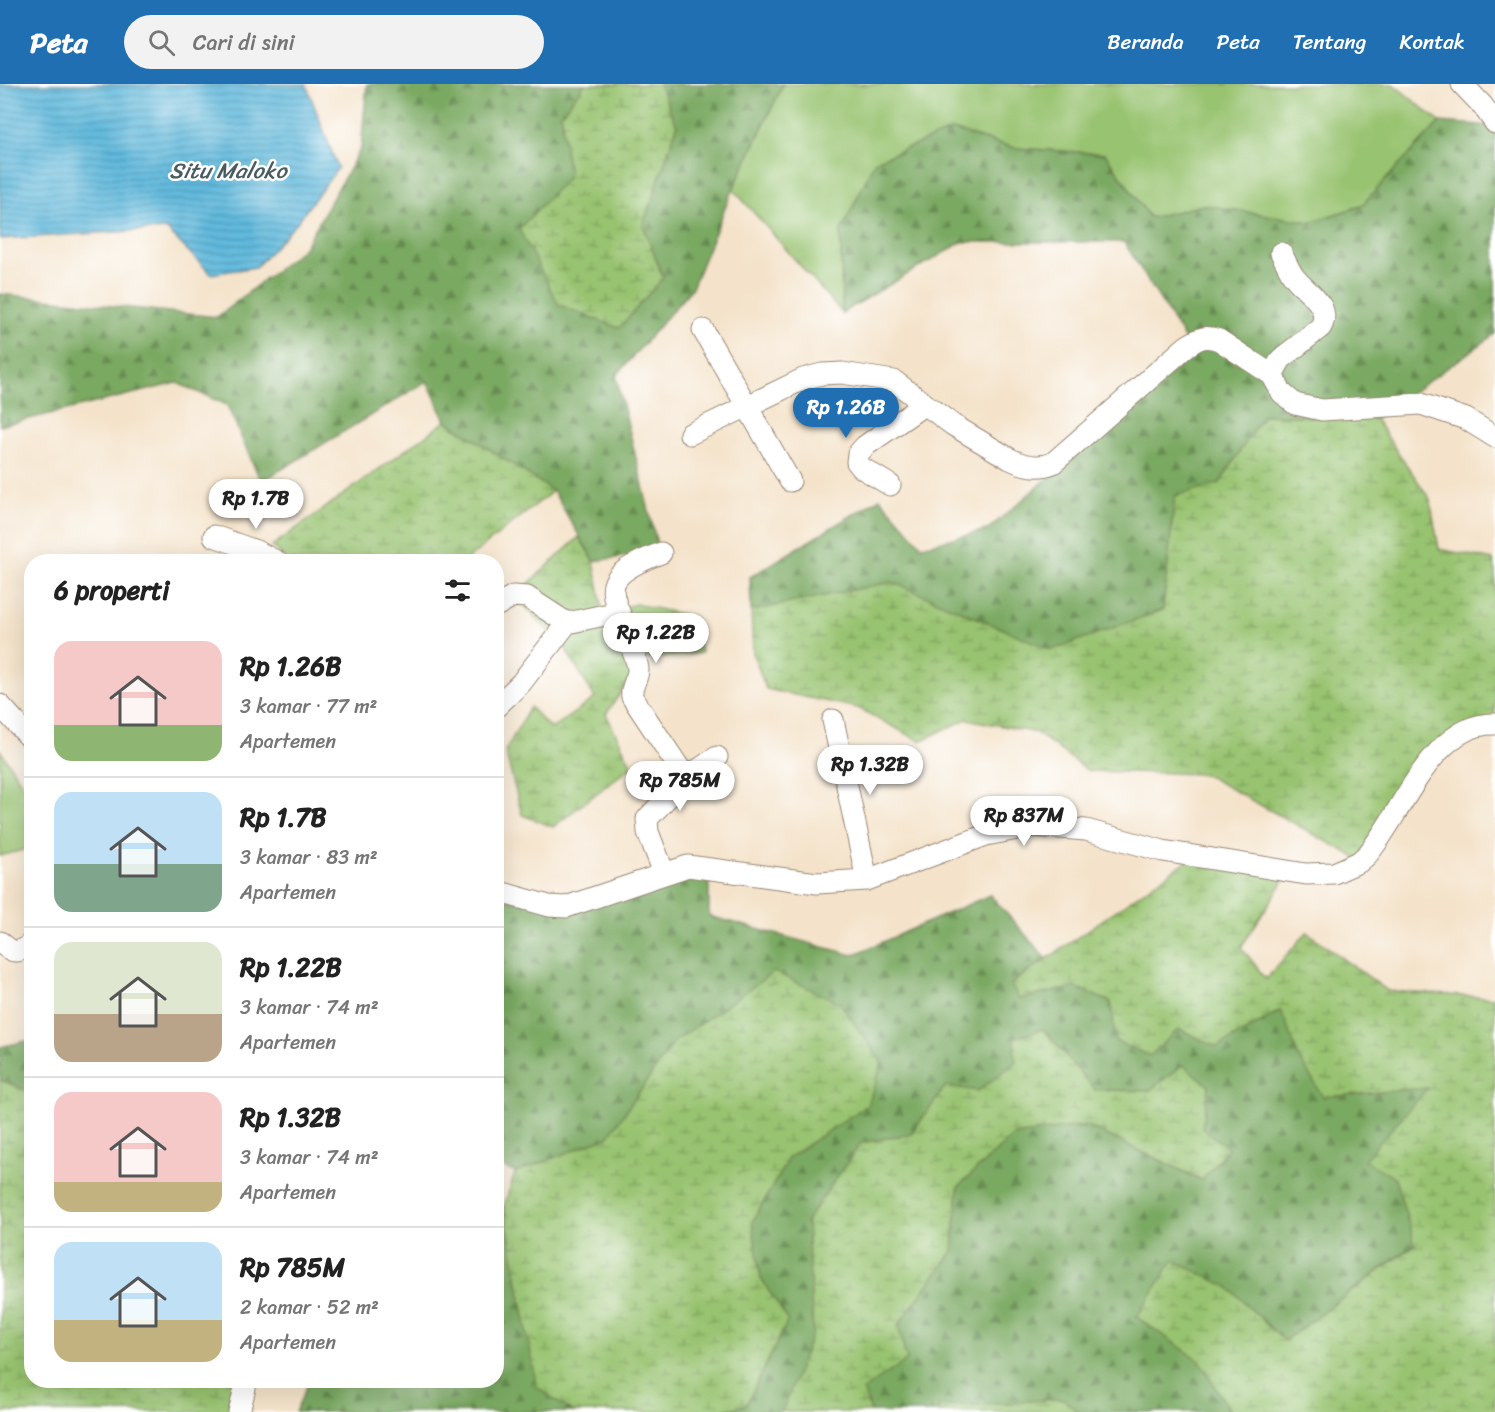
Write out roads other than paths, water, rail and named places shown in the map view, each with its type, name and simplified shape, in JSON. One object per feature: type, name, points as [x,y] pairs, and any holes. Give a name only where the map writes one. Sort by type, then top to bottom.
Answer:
[{"type":"street","points":[[1462,84],[1483,106],[1495,123]]},
{"type":"street","points":[[1272,375],[1281,359],[1321,327],[1324,320],[1322,305],[1293,275],[1281,253]]},
{"type":"street","points":[[703,330],[740,395],[749,406],[790,481]]},
{"type":"street","points":[[690,434],[803,380],[822,374],[842,373],[894,381],[953,425],[1010,459],[1042,468],[1053,463],[1199,338],[1219,340],[1272,375],[1282,393],[1295,404],[1322,410],[1421,404],[1466,419],[1495,437]]},
{"type":"street","points":[[890,485],[862,468],[857,462],[858,454],[865,446],[925,404]]},
{"type":"street","points":[[214,536],[262,554]]},
{"type":"street","points":[[661,552],[643,559],[620,574],[614,582],[612,596],[629,634],[638,670],[632,697],[686,778]]},
{"type":"street","points":[[504,601],[513,596],[527,597],[567,623]]},
{"type":"street","points":[[504,699],[521,683],[567,623],[619,612]]},
{"type":"street","points":[[0,705],[24,731]]},
{"type":"street","points":[[833,720],[867,880]]},
{"type":"street","points":[[504,893],[549,906],[566,907],[688,866],[817,883],[867,880],[986,835],[1033,825],[1086,830],[1163,850],[1306,874],[1334,873],[1359,862],[1377,844],[1432,758],[1446,742],[1462,733],[1487,724],[1495,724]]},
{"type":"street","points":[[664,873],[648,832],[647,819],[686,778],[717,757]]},
{"type":"street","points":[[0,942],[12,953],[17,953],[24,948]]},
{"type":"street","points":[[239,1412],[245,1388]]},
{"type":"water","name":"Situ Maloko","points":[[0,84],[306,84],[338,168],[295,225],[256,267],[211,274],[166,229],[0,239]]}]
